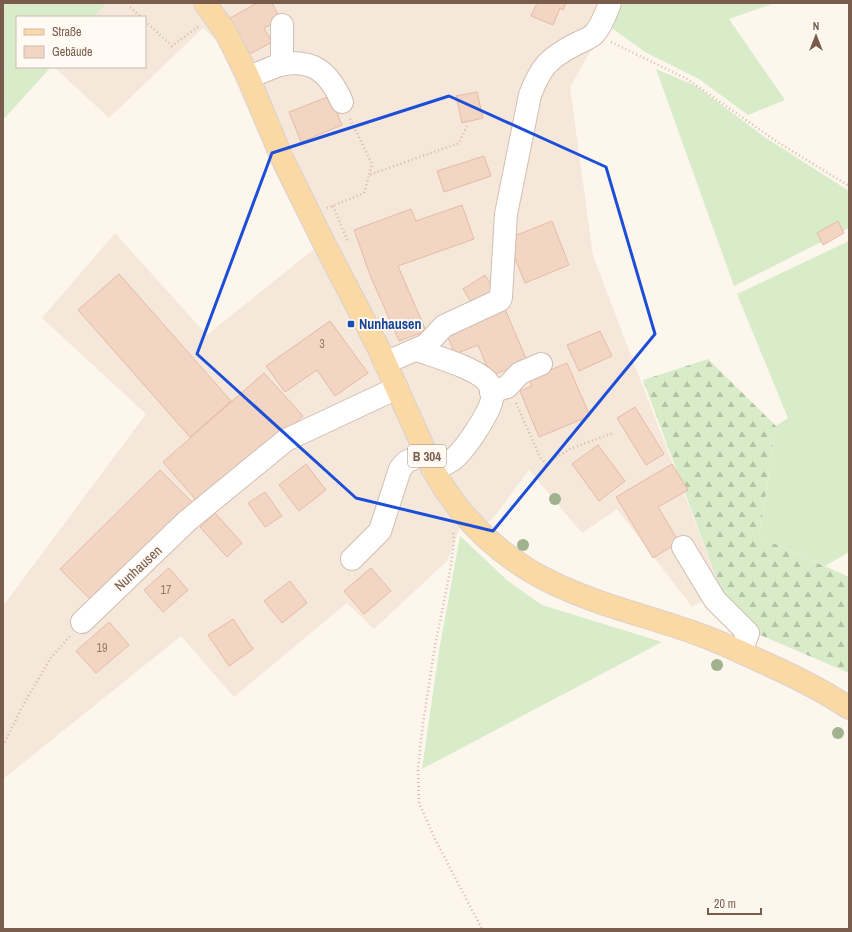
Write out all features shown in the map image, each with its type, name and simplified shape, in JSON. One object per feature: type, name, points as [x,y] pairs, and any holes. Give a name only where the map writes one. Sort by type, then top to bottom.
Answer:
[{"type":"main road","name":"B 304","points":[[209,9],[232,43],[249,77],[282,158],[386,363],[429,462],[453,501],[489,541],[521,565],[554,584],[590,599],[706,637],[792,675],[849,708]]},
{"type":"street","points":[[386,363],[426,345],[444,326],[500,300],[506,214],[530,95],[535,81],[549,61],[559,53],[594,34],[600,26],[610,3]]},
{"type":"street","points":[[279,65],[282,57],[282,25]]},
{"type":"street","points":[[249,77],[279,65],[299,63],[310,65],[318,69],[329,79],[337,89],[342,102]]},
{"type":"street","points":[[417,350],[464,367],[477,374],[499,390]]},
{"type":"street","points":[[352,560],[380,531],[400,469],[403,465],[453,460],[467,444],[488,410],[492,399],[499,390],[520,373],[540,364]]},
{"type":"street","name":"Nunhausen","points":[[82,622],[187,522],[286,440],[397,388]]},
{"type":"street","points":[[683,547],[715,600],[748,633],[740,652]]},
{"type":"path","points":[[130,7],[140,16]]},
{"type":"path","points":[[146,22],[172,46],[209,9]]},
{"type":"path","points":[[594,34],[688,79],[773,139],[849,186]]},
{"type":"path","points":[[310,215],[364,193],[372,164],[342,102]]},
{"type":"path","points":[[369,175],[459,142],[467,126]]},
{"type":"path","points":[[499,390],[512,394],[540,457],[546,464],[570,449],[613,433]]},
{"type":"path","points":[[453,501],[454,541],[423,723],[418,768],[418,787],[420,803],[435,839],[482,929]]},
{"type":"path","points":[[3,746],[22,707],[50,660],[82,622]]},
{"type":"highlighted area","points":[[449,96],[606,167],[655,334],[493,531],[356,498],[197,354],[272,153]]},
{"type":"shaded area","points":[[107,3],[617,3],[570,87],[593,256],[721,590],[692,607],[617,509],[582,533],[529,470],[491,521],[460,528],[447,561],[374,629],[347,603],[234,697],[181,636],[3,779],[3,606],[146,414],[42,318],[115,233],[207,335],[314,249],[277,176],[218,42],[203,28],[109,118],[55,68],[146,68],[146,16],[94,16]]},
{"type":"green space","points":[[3,3],[107,3],[94,16],[16,16],[16,68],[50,68],[3,120]]},
{"type":"green space","points":[[617,3],[775,3],[729,19],[785,100],[748,115],[699,79],[645,52],[606,24]]},
{"type":"green space","points":[[656,69],[696,86],[766,138],[849,191],[849,228],[734,286]]},
{"type":"green space","points":[[849,241],[849,552],[825,566],[759,537],[776,426],[788,418],[737,294]]},
{"type":"green space","points":[[708,359],[776,426],[759,537],[849,577],[849,673],[746,629],[721,590],[643,380]]},
{"type":"green space","points":[[460,536],[508,581],[542,605],[662,642],[422,769],[439,651]]},
{"type":"building","points":[[257,3],[272,3],[281,20],[264,28],[272,42],[250,54],[230,18]]},
{"type":"building","points":[[537,3],[566,3],[563,10],[560,8],[553,25],[531,16]]},
{"type":"building","points":[[477,92],[483,118],[462,123],[456,96]]},
{"type":"building","points":[[330,96],[342,125],[301,142],[289,112]]},
{"type":"building","points":[[484,156],[491,176],[444,192],[437,171]]},
{"type":"building","points":[[462,205],[474,239],[398,266],[426,331],[399,341],[370,275],[354,230],[411,209],[416,221]]},
{"type":"building","points":[[552,221],[569,265],[525,283],[507,239]]},
{"type":"building","points":[[838,221],[844,233],[823,245],[817,233]]},
{"type":"building","points":[[119,274],[231,401],[190,437],[78,310]]},
{"type":"building","points":[[485,275],[495,291],[473,305],[463,289]]},
{"type":"building","points":[[505,309],[527,361],[491,376],[478,345],[455,354],[446,333]]},
{"type":"building","points":[[330,321],[368,373],[335,396],[317,370],[285,392],[266,366]]},
{"type":"building","points":[[600,331],[612,356],[579,371],[567,345]]},
{"type":"building","points":[[567,363],[590,416],[539,437],[520,391],[532,386],[529,379]]},
{"type":"building","points":[[264,373],[303,416],[201,506],[163,462]]},
{"type":"building","points":[[635,407],[664,454],[646,465],[617,418]]},
{"type":"building","points":[[598,445],[625,481],[599,501],[572,464]]},
{"type":"building","points":[[306,464],[326,490],[299,511],[279,485]]},
{"type":"building","points":[[672,464],[688,490],[658,507],[679,542],[653,558],[616,497]]},
{"type":"building","points":[[160,470],[195,505],[95,604],[60,569]]},
{"type":"building","points":[[265,492],[282,516],[265,527],[248,503]]},
{"type":"building","points":[[215,513],[242,543],[227,557],[200,527]]},
{"type":"building","points":[[169,568],[188,590],[163,612],[144,590]]},
{"type":"building","points":[[371,568],[391,591],[364,614],[344,591]]},
{"type":"building","points":[[290,581],[307,603],[282,623],[264,601]]},
{"type":"building","points":[[233,619],[253,649],[229,666],[208,635]]},
{"type":"building","points":[[109,622],[129,645],[96,673],[76,651]]},
{"type":"place","name":"Nunhausen","points":[[351,324]]}]
